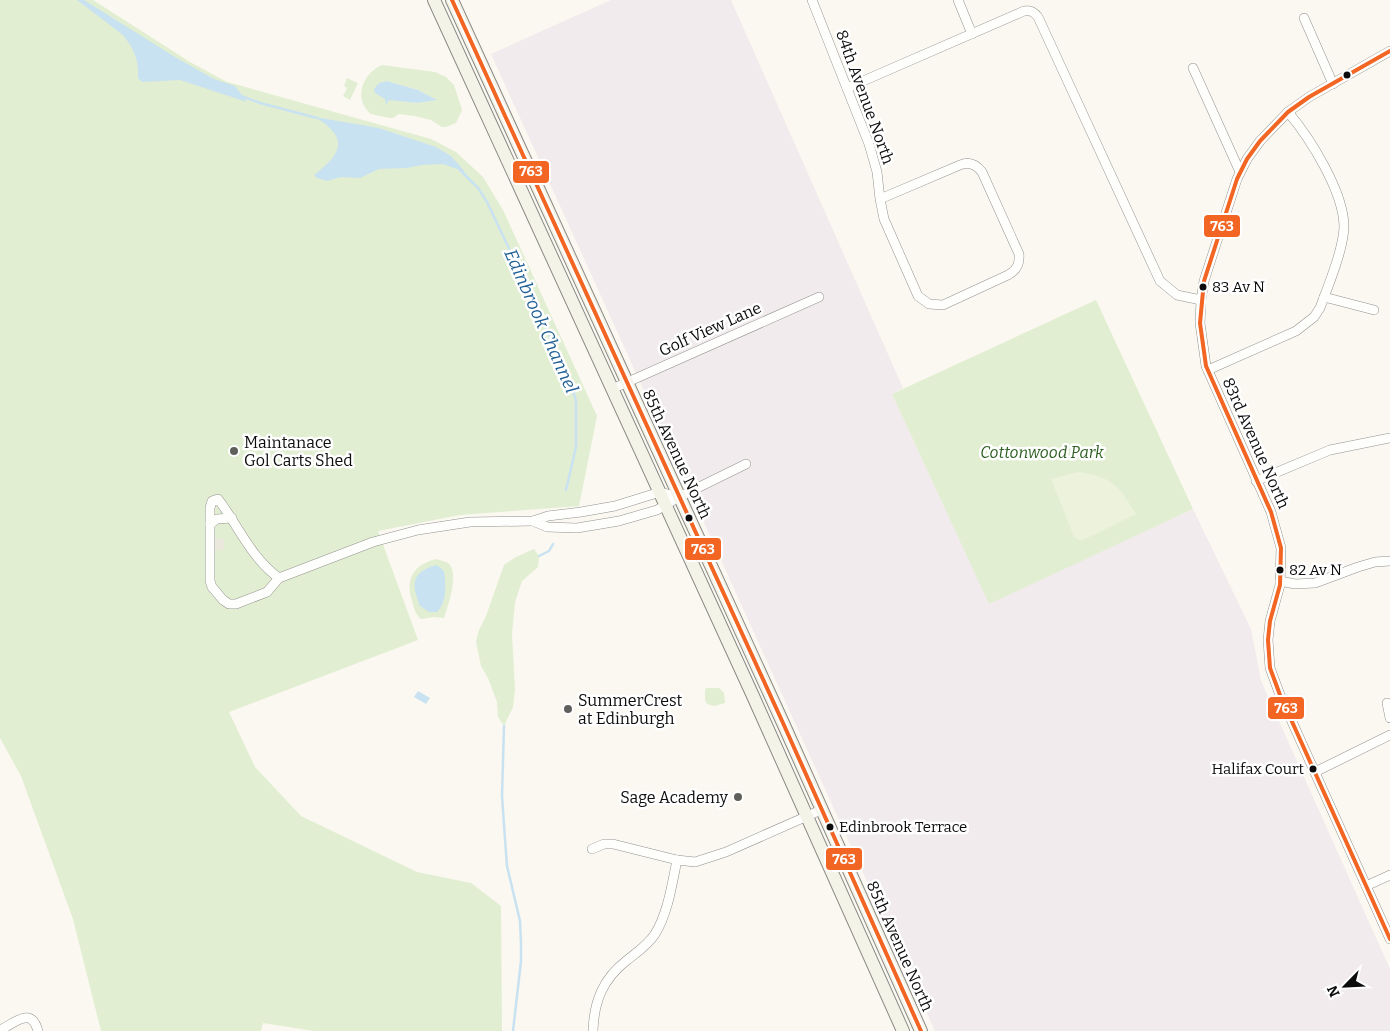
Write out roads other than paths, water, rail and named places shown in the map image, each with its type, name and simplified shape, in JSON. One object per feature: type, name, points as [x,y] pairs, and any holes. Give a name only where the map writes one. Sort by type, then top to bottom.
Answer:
[{"type":"main road","name":"85th Avenue North","points":[[434,0],[660,492],[903,1031]]},
{"type":"main road","name":"85th Avenue North","points":[[452,0],[921,1031]]},
{"type":"street","name":"84th Avenue North","points":[[812,0],[873,158],[877,172],[880,199],[884,219],[918,296],[930,304],[949,303],[1014,272],[1019,260],[1018,254],[982,172],[978,167],[966,163],[880,199]]},
{"type":"street","points":[[958,0],[972,34]]},
{"type":"street","points":[[847,88],[1030,10],[1038,17],[1160,281],[1177,295],[1201,300]]},
{"type":"street","points":[[1304,18],[1333,84]]},
{"type":"street","name":"83rd Avenue North","points":[[1390,51],[1309,97],[1288,112],[1260,141],[1240,172],[1230,199],[1204,281],[1200,323],[1202,344],[1208,370],[1271,512],[1281,548],[1280,581],[1270,621],[1268,640],[1270,668],[1280,695],[1390,939]]},
{"type":"street","points":[[1193,68],[1240,172]]},
{"type":"street","points":[[1208,370],[1296,331],[1305,325],[1320,308],[1342,243],[1344,228],[1338,197],[1312,144],[1288,112]]},
{"type":"street","name":"Golf View Lane","points":[[612,389],[819,297]]},
{"type":"street","points":[[1324,297],[1374,310]]},
{"type":"street","points":[[1256,481],[1330,450],[1390,438]]},
{"type":"street","points":[[533,521],[547,527],[577,528],[619,521],[666,506],[679,497],[746,464]]},
{"type":"street","points":[[279,578],[253,552],[218,499],[212,500],[210,581],[212,587],[223,600],[229,604],[236,604],[267,592],[279,578],[372,542],[418,530],[470,522],[533,521],[548,516],[615,506],[660,492],[679,497]]},
{"type":"street","points":[[615,506],[619,521]]},
{"type":"street","points":[[210,524],[217,519],[232,518]]},
{"type":"street","points":[[1280,581],[1305,584],[1315,583],[1358,567],[1376,562],[1390,561]]},
{"type":"street","points":[[1387,703],[1390,718]]},
{"type":"street","points":[[1315,772],[1390,735]]},
{"type":"street","points":[[592,849],[604,844],[613,844],[677,860],[695,862],[704,860],[822,810]]},
{"type":"street","points":[[593,1031],[598,995],[605,983],[614,972],[646,945],[660,924],[677,860]]},
{"type":"street","points":[[1366,886],[1390,875]]},
{"type":"street","points":[[0,1030],[19,1018],[26,1018],[36,1024],[38,1031]]},
{"type":"water","points":[[77,0],[84,0],[214,79],[235,86],[247,102],[180,80],[142,82],[138,78],[138,66],[135,55],[123,35]]},
{"type":"water","points":[[387,81],[418,90],[437,100],[417,103],[389,100],[386,105],[385,99],[375,93],[374,89],[379,83]]},
{"type":"water","points":[[315,117],[379,128],[436,147],[451,156],[465,172],[443,164],[379,169],[360,178],[341,177],[327,181],[317,178],[314,175],[331,160],[338,146],[333,132]]},
{"type":"water","points":[[437,565],[444,571],[444,598],[437,612],[429,612],[420,606],[415,591],[415,580],[422,571]]},
{"type":"water","points":[[418,691],[430,698],[426,704],[414,697]]},
{"type":"waterway","name":"Edinbrook Channel","points":[[241,96],[317,118]]},
{"type":"waterway","name":"Edinbrook Channel","points":[[460,170],[478,188],[487,202],[572,387],[576,401],[576,447],[566,490]]},
{"type":"waterway","name":"Edinbrook Channel","points":[[539,556],[549,551],[553,544]]},
{"type":"waterway","name":"Edinbrook Channel","points":[[504,726],[502,796],[507,866],[520,921],[521,943],[521,961],[513,1031]]},
{"type":"place","name":"83 Av N","points":[[1203,287]]},
{"type":"place","name":"Maintanace Gol Carts Shed","points":[[234,451]]},
{"type":"place","name":"82 Av N","points":[[1280,570]]},
{"type":"place","name":"SummerCrest at Edinburgh","points":[[568,709]]},
{"type":"place","name":"Halifax Court","points":[[1313,769]]},
{"type":"place","name":"Sage Academy","points":[[738,797]]},
{"type":"place","name":"Edinbrook Terrace","points":[[830,827]]},
{"type":"park label","name":"Cottonwood Park","points":[[1042,452]]}]
